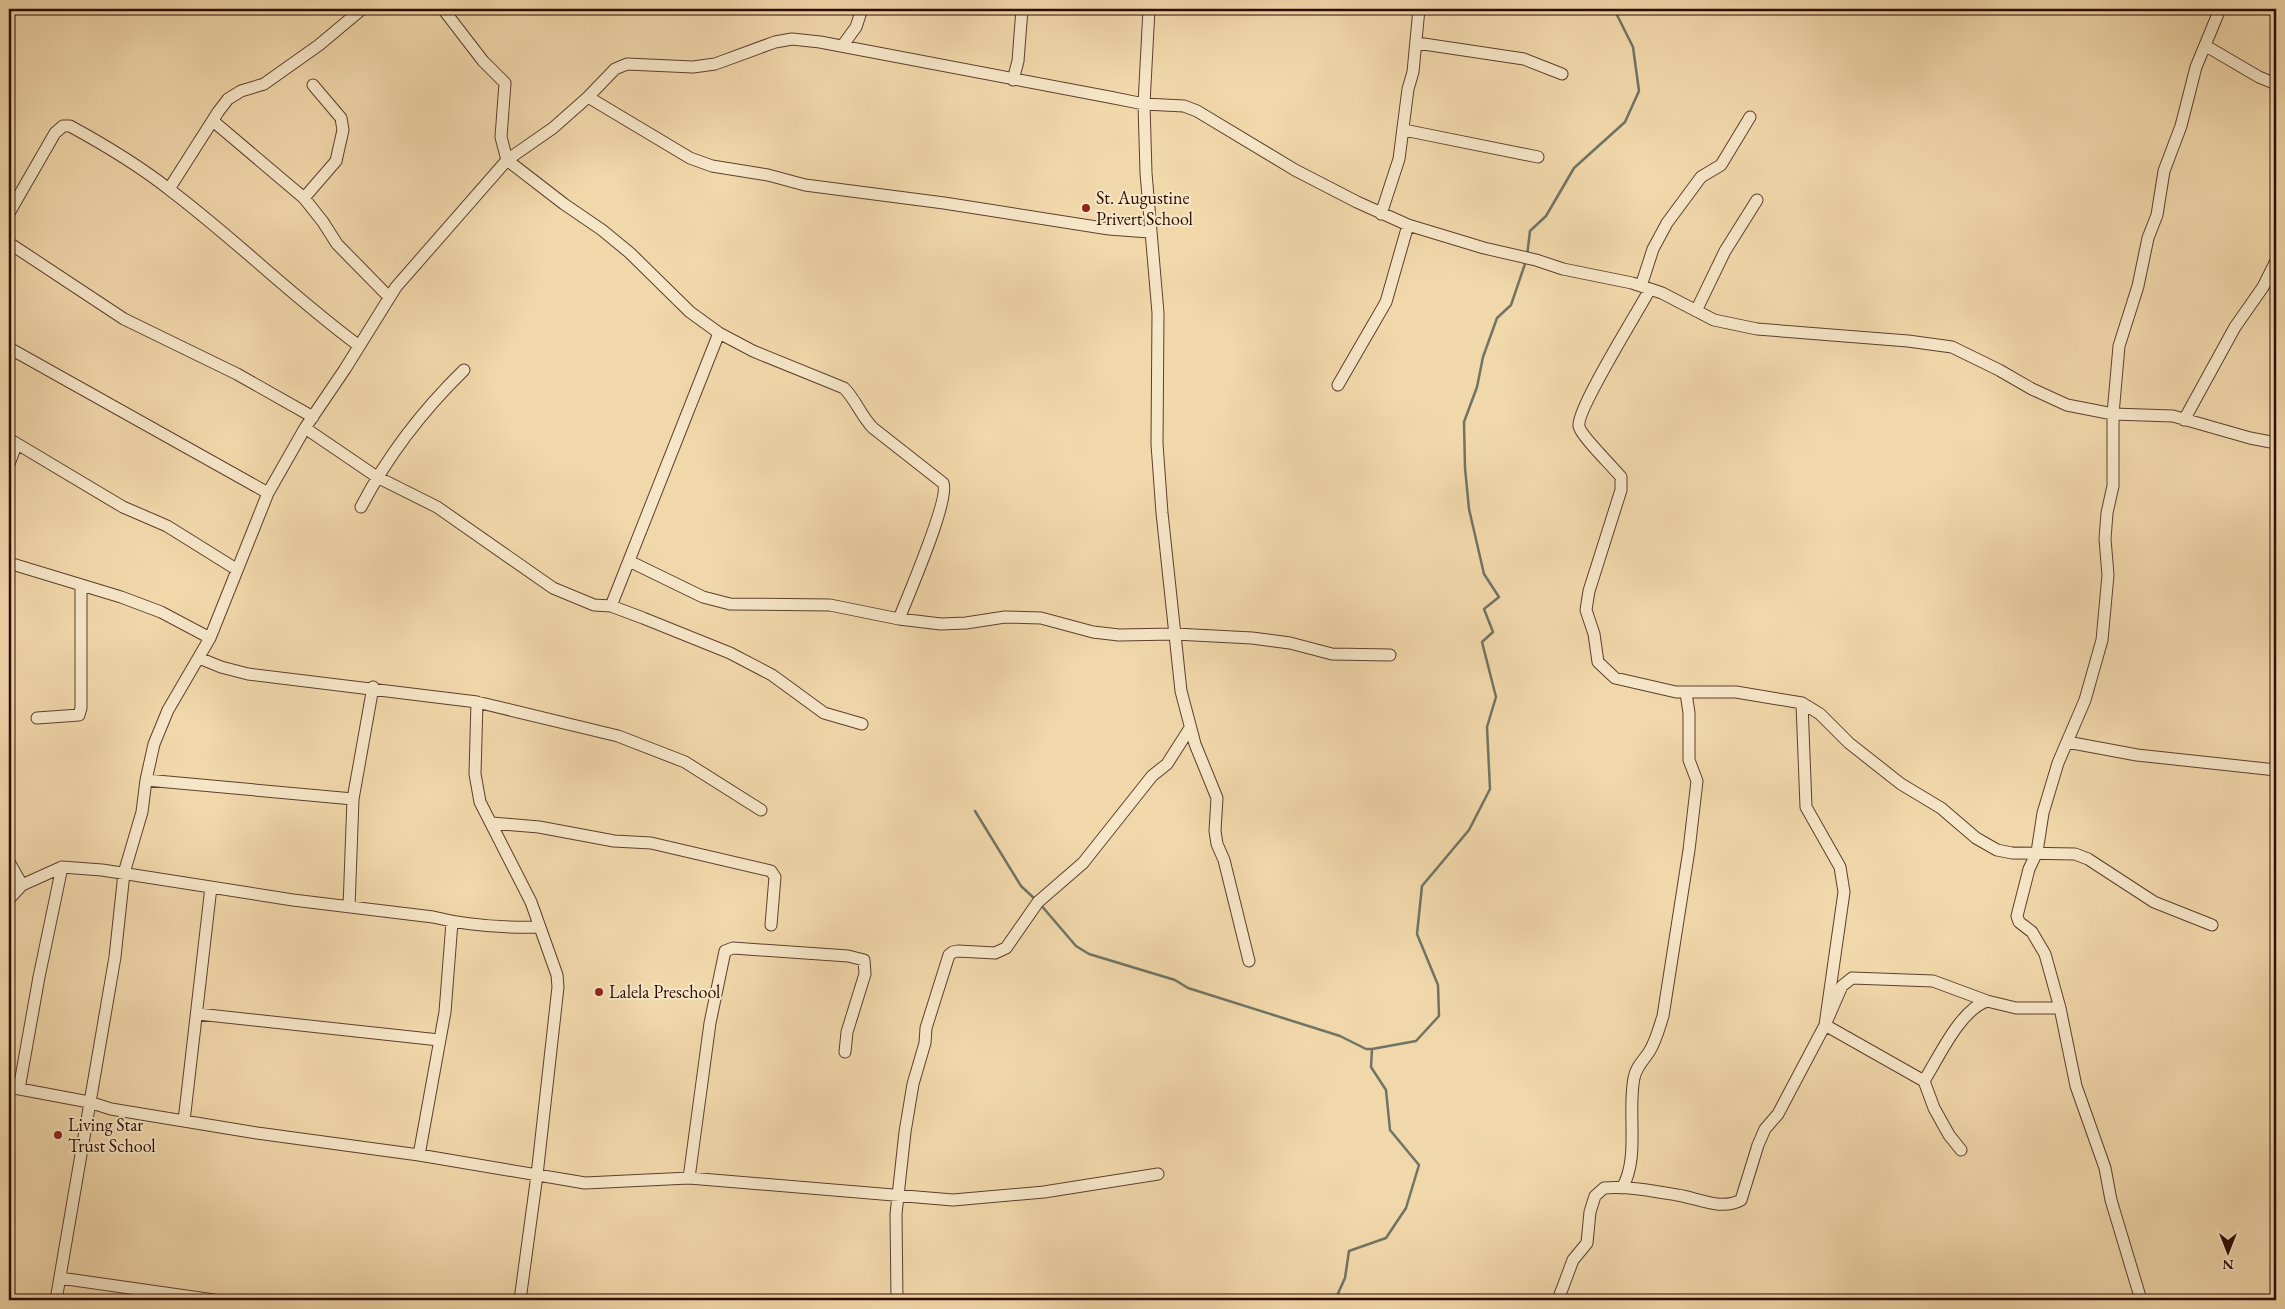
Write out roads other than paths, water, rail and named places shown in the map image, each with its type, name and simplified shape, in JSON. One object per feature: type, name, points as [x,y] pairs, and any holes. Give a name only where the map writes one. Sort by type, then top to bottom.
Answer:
[{"type":"street","points":[[170,189],[228,100],[241,91],[264,84],[319,45],[362,9]]},
{"type":"street","points":[[443,9],[483,61],[505,84],[501,137],[507,160],[564,204],[602,230],[630,253],[690,312],[719,333],[760,354],[844,388],[851,395],[863,418],[873,428],[943,483],[946,492],[938,520],[900,619]]},
{"type":"street","points":[[843,45],[856,27],[862,9]]},
{"type":"street","points":[[1013,80],[1018,61],[1022,9]]},
{"type":"street","points":[[1149,9],[1144,104],[1149,232],[1158,313],[1157,444],[1181,691],[1194,744],[1217,798],[1215,831],[1250,961]]},
{"type":"street","points":[[1381,214],[1399,159],[1420,9]]},
{"type":"street","points":[[2141,1300],[2111,1200],[2101,1155],[2076,1086],[2060,1008],[2045,954],[2032,932],[2019,922],[2017,916],[2029,869],[2037,852],[2043,813],[2058,763],[2090,685],[2102,640],[2108,575],[2106,520],[2114,486],[2112,414],[2119,346],[2138,286],[2148,238],[2157,215],[2164,171],[2181,126],[2196,67],[2220,9]]},
{"type":"street","points":[[56,1300],[115,957],[124,873],[142,812],[146,780],[154,744],[168,710],[210,638],[268,492],[305,428],[389,297],[452,221],[507,160],[553,128],[588,98],[615,69],[627,64],[693,67],[715,64],[774,42],[792,39],[843,45],[1013,80],[1144,104],[1184,106],[1197,111],[1272,156],[1381,214],[1408,225],[1521,258],[1536,260],[1563,270],[1646,288],[1714,320],[1757,330],[1867,337],[1952,347],[2067,405],[2112,414],[2160,414],[2250,438],[2276,442]]},
{"type":"street","points":[[1416,43],[1524,60],[1562,74]]},
{"type":"street","points":[[2206,46],[2259,77],[2276,84]]},
{"type":"street","points":[[304,198],[336,160],[343,130],[341,118],[313,85]]},
{"type":"street","points":[[588,98],[690,158],[712,166],[768,175],[805,185],[944,203],[1109,229],[1149,232]]},
{"type":"street","points":[[1750,117],[1721,165],[1701,177],[1667,222],[1652,249],[1646,288],[1590,396],[1579,422],[1581,432],[1621,477],[1622,482],[1615,511],[1589,591],[1586,610],[1594,634],[1598,662],[1606,671],[1620,681],[1686,693],[1736,692],[1802,703],[1820,714],[1849,743],[1901,784],[1941,808],[1976,838],[1997,850],[2012,853],[2075,854],[2088,859],[2154,902],[2212,925]]},
{"type":"street","points":[[213,121],[304,198],[323,222],[336,244],[389,297]]},
{"type":"street","points":[[9,214],[55,133],[63,126],[70,126],[170,189],[273,274],[319,316],[358,346]]},
{"type":"street","points":[[1404,130],[1538,157]]},
{"type":"street","points":[[1696,311],[1725,251],[1757,200]]},
{"type":"street","points":[[1338,385],[1386,302],[1408,225]]},
{"type":"street","points":[[9,243],[124,319],[237,374],[312,417]]},
{"type":"street","points":[[2184,420],[2235,327],[2263,287],[2276,260]]},
{"type":"street","points":[[611,606],[719,333]]},
{"type":"street","points":[[9,348],[268,492]]},
{"type":"street","points":[[362,507],[377,477],[418,418],[464,370]]},
{"type":"street","points":[[305,428],[377,477],[437,507],[553,588],[594,605],[611,606],[730,653],[772,676],[824,713],[862,724]]},
{"type":"street","points":[[9,464],[12,442],[123,507],[167,526],[236,569]]},
{"type":"street","points":[[629,561],[688,591],[716,601],[743,605],[830,605],[900,619],[940,624],[966,623],[1005,617],[1041,618],[1093,632],[1119,635],[1175,634],[1252,638],[1290,643],[1344,655],[1390,655]]},
{"type":"street","points":[[9,563],[121,597],[161,612],[210,638]]},
{"type":"street","points":[[37,718],[79,715],[81,708],[81,586]]},
{"type":"street","points":[[199,658],[221,667],[248,674],[373,687],[477,702],[618,736],[685,762],[761,810]]},
{"type":"street","points":[[349,907],[352,799],[373,687]]},
{"type":"street","points":[[1622,1188],[1626,1181],[1632,1144],[1634,1078],[1639,1064],[1657,1036],[1663,1016],[1689,850],[1697,781],[1689,760],[1689,714],[1686,693]]},
{"type":"street","points":[[477,702],[475,774],[480,802],[540,927],[554,962],[558,987],[537,1175],[520,1300]]},
{"type":"street","points":[[1802,703],[1806,807],[1840,867],[1844,892],[1825,1025]]},
{"type":"street","points":[[897,1300],[898,1195],[913,1084],[925,1043],[926,1028],[949,955],[958,951],[995,953],[1006,948],[1038,902],[1083,863],[1152,776],[1167,764],[1190,728]]},
{"type":"street","points":[[2067,742],[2136,755],[2276,770]]},
{"type":"street","points":[[146,780],[352,799]]},
{"type":"street","points":[[492,824],[539,827],[614,841],[651,843],[772,872],[775,877],[771,925]]},
{"type":"street","points":[[9,862],[22,886]]},
{"type":"street","points":[[9,899],[22,886],[62,867],[124,873],[452,922],[504,928],[540,927]]},
{"type":"street","points":[[62,867],[14,1088],[89,1102],[111,1109],[257,1133],[419,1155],[585,1183],[689,1178],[953,1200],[1044,1192],[1158,1174]]},
{"type":"street","points":[[184,1121],[198,1014],[206,917],[211,887]]},
{"type":"street","points":[[419,1155],[445,1012],[452,922]]},
{"type":"street","points":[[689,1178],[710,1022],[726,951],[733,948],[848,956],[864,960],[865,974],[847,1032],[844,1052]]},
{"type":"street","points":[[1558,1300],[1573,1260],[1587,1243],[1590,1212],[1595,1196],[1604,1188],[1622,1188],[1678,1195],[1720,1205],[1734,1204],[1742,1200],[1758,1145],[1766,1129],[1778,1114],[1825,1025],[1842,986],[1852,978],[1933,981],[1987,1001],[2016,1008],[2060,1008]]},
{"type":"street","points":[[1924,1081],[1966,1014],[1977,1005],[1987,1001]]},
{"type":"street","points":[[198,1014],[439,1040]]},
{"type":"street","points":[[1825,1025],[1924,1081],[1934,1108],[1949,1135],[1961,1150]]},
{"type":"street","points":[[60,1278],[214,1300]]},
{"type":"waterway","points":[[1527,256],[1530,231],[1546,216],[1574,168],[1625,122],[1639,91],[1633,47],[1614,9]]},
{"type":"waterway","points":[[1335,1300],[1345,1278],[1349,1251],[1386,1238],[1406,1208],[1419,1165],[1390,1130],[1386,1090],[1371,1067],[1372,1049],[1416,1041],[1439,1016],[1438,985],[1417,934],[1422,886],[1469,830],[1490,789],[1487,727],[1496,697],[1482,642],[1493,632],[1484,609],[1499,597],[1484,574],[1469,509],[1465,468],[1464,422],[1477,387],[1483,357],[1497,318],[1511,305],[1526,261]]},
{"type":"waterway","points":[[975,811],[1021,886],[1036,900]]},
{"type":"waterway","points":[[1040,904],[1076,946],[1089,954],[1175,980],[1188,988],[1340,1036],[1366,1049],[1372,1049]]},
{"type":"place","name":"St. Augustine Privert School","points":[[1086,208]]},
{"type":"place","name":"Lalela Preschool","points":[[599,992]]},
{"type":"place","name":"Living Star Trust School","points":[[58,1135]]}]
